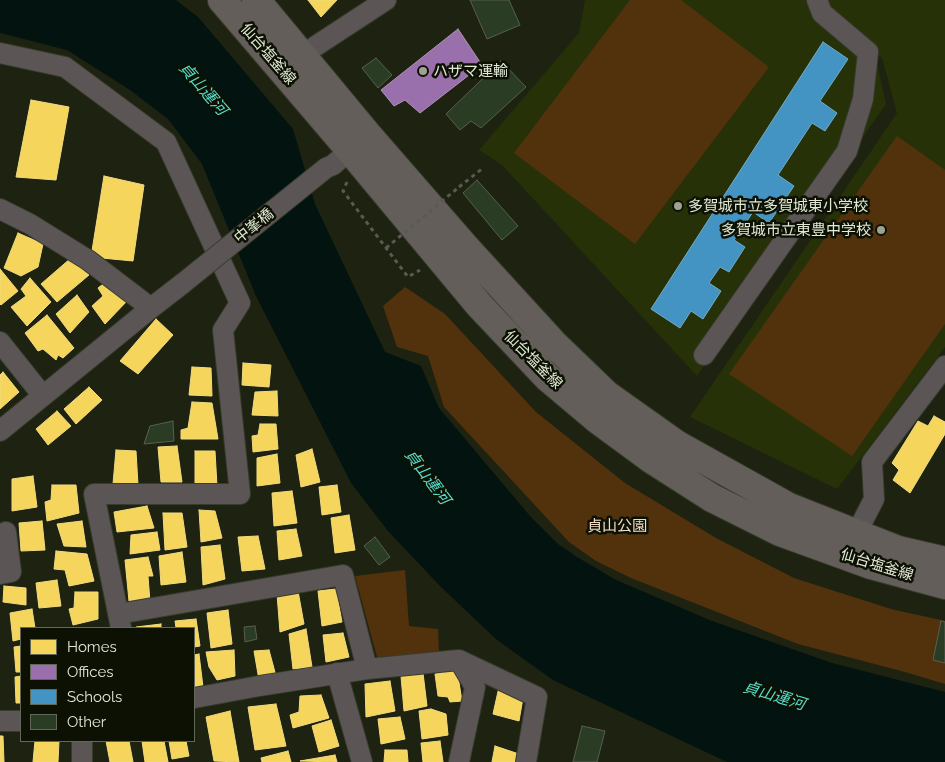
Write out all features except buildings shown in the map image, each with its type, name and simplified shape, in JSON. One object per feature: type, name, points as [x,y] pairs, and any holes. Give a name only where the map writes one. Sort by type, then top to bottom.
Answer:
[{"type":"main road","name":"仙台塩釜線","points":[[222,0],[359,142],[467,249],[553,343],[607,395],[676,444],[789,507],[898,550],[945,561]]},
{"type":"main road","name":"仙台塩釜線","points":[[256,0],[302,55],[359,142],[479,305],[547,377],[606,426],[651,459],[712,498],[780,532],[871,565],[945,585]]},
{"type":"street","points":[[302,55],[386,0]]},
{"type":"street","points":[[704,355],[847,151],[864,99],[868,52],[822,13],[817,0]]},
{"type":"street","points":[[0,53],[66,66],[166,142],[240,303],[223,330],[240,494],[94,494],[120,621],[343,575],[367,669]]},
{"type":"street","name":"中峯橋","points":[[0,431],[326,168],[333,165],[359,142]]},
{"type":"street","points":[[0,209],[30,224],[88,260],[151,308]]},
{"type":"street","points":[[0,342],[43,396]]},
{"type":"street","points":[[856,534],[874,498],[872,462],[945,366]]},
{"type":"street","points":[[0,574],[11,572],[6,532]]},
{"type":"street","points":[[459,660],[475,687],[460,762]]},
{"type":"street","points":[[195,698],[338,673],[459,660],[537,696],[526,762]]},
{"type":"street","points":[[338,673],[362,762]]},
{"type":"street","points":[[0,721],[20,721]]},
{"type":"street","points":[[82,742],[82,762]]},
{"type":"path","points":[[386,248],[483,168]]},
{"type":"path","points":[[347,182],[343,191],[408,277],[420,270]]},
{"type":"shaded area","name":"多賀城市立多賀城東小学校","points":[[585,0],[810,0],[860,54],[877,63],[886,104],[697,376],[502,165],[479,150],[579,33]]},
{"type":"shaded area","name":"多賀城市立東豊中学校","points":[[826,0],[945,0],[945,347],[837,489],[690,417],[897,113],[882,58],[829,10]]},
{"type":"green space","points":[[630,0],[681,0],[769,67],[635,244],[514,153]]},
{"type":"green space","name":"多賀城市立東豊中学校","points":[[897,136],[945,170],[945,324],[852,456],[729,374]]},
{"type":"green space","name":"貞山公園","points":[[405,287],[445,314],[536,412],[625,483],[716,538],[794,578],[891,609],[945,621],[945,684],[798,644],[631,578],[596,561],[569,542],[444,407],[428,356],[397,347],[383,306]]},
{"type":"green space","points":[[405,570],[409,626],[438,629],[439,654],[377,657],[355,576]]},
{"type":"water","name":"貞山運河","points":[[0,0],[176,0],[198,17],[293,129],[315,204],[385,352],[421,366],[439,408],[530,516],[558,544],[616,580],[712,621],[832,663],[945,692],[945,762],[727,762],[553,680],[497,640],[441,587],[388,531],[351,483],[256,296],[202,164],[168,119],[130,90],[67,50],[0,33]]},
{"type":"place","name":"ハザマ運輸","points":[[423,71]]},
{"type":"place","name":"多賀城市立多賀城東小学校","points":[[678,206]]},
{"type":"place","name":"多賀城市立東豊中学校","points":[[881,230]]}]
